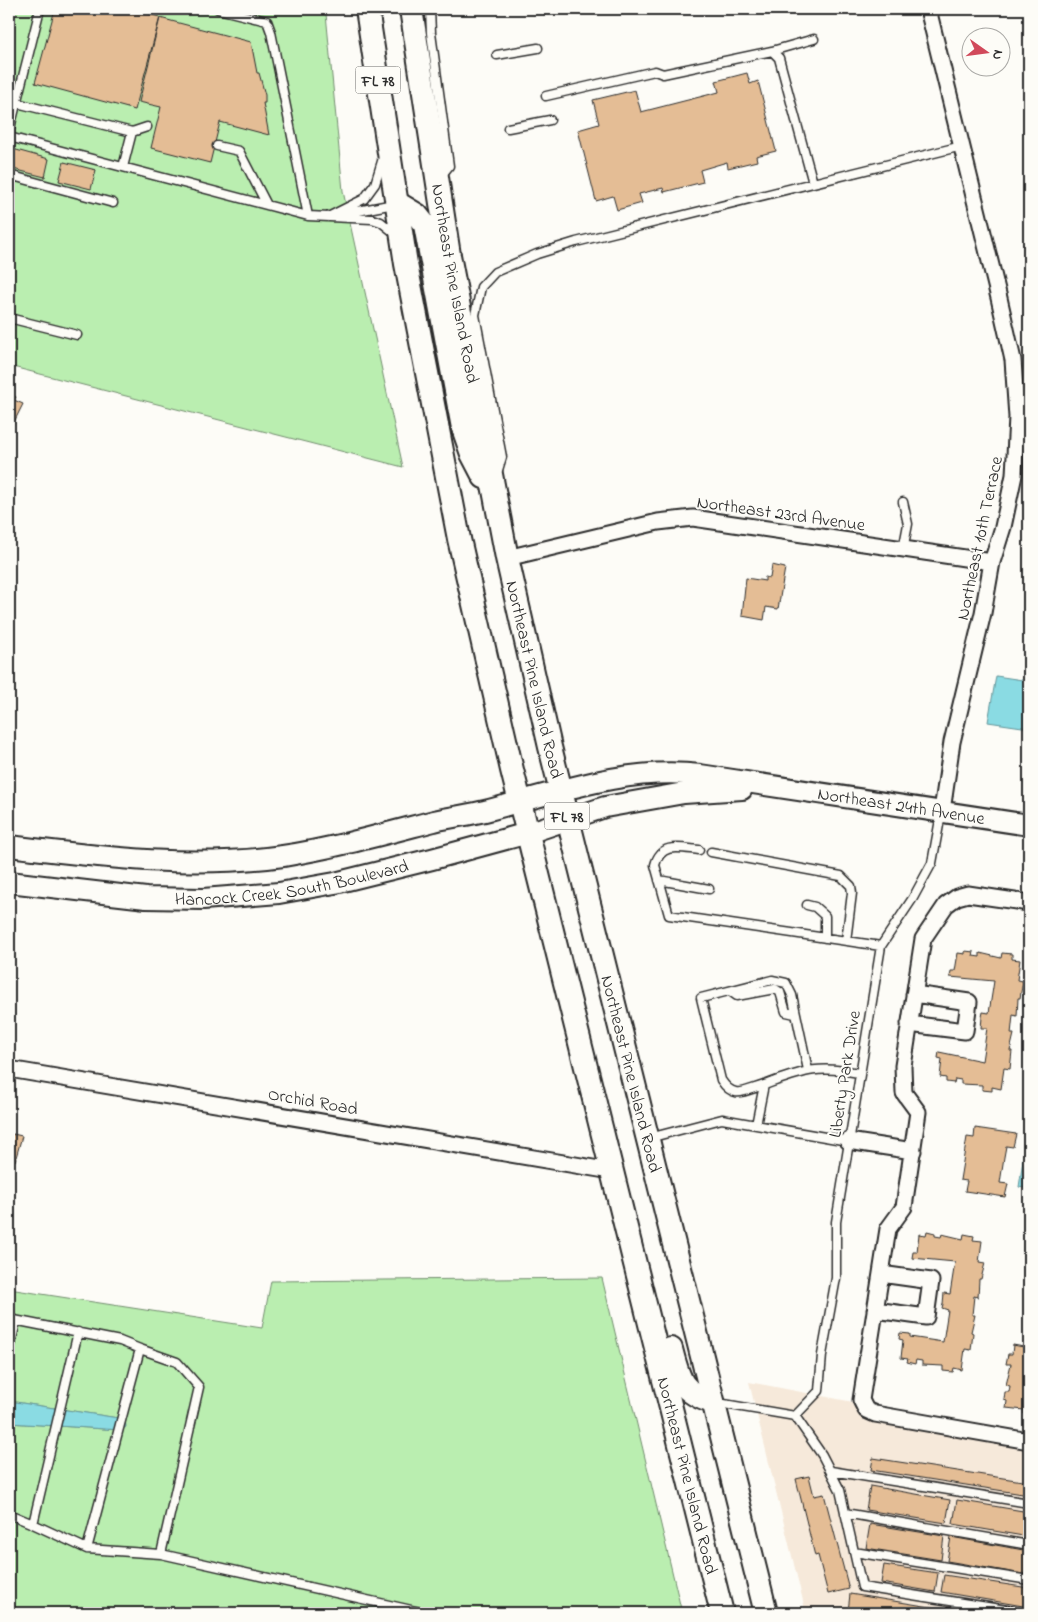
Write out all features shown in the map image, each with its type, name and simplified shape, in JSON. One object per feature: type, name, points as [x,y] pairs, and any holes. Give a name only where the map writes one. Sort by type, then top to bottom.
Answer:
[{"type":"main road","name":"Northeast Pine Island Road","points":[[367,9],[403,240],[457,530],[520,801],[722,1613]]},
{"type":"main road","name":"Northeast Pine Island Road","points":[[424,10],[437,180],[507,558],[568,820],[766,1613]]},
{"type":"main road","points":[[397,203],[417,216],[424,226],[463,428],[472,454],[484,476],[493,487]]},
{"type":"main road","name":"Northeast Pine Island Road","points":[[588,1077],[612,1117],[677,1374],[684,1387],[694,1395],[713,1402]]},
{"type":"street","name":"Northeast 10th Terrace","points":[[928,9],[1000,298],[1016,389],[1017,427],[1014,475],[1004,527],[992,562],[983,614],[952,742],[942,811]]},
{"type":"street","name":"Northeast 23rd Avenue","points":[[507,558],[658,522],[693,518],[992,562]]},
{"type":"street","name":"Northeast 24th Avenue","points":[[562,792],[636,775],[678,772],[1029,825]]},
{"type":"street","name":"Northeast 24th Avenue","points":[[568,820],[605,807],[684,793],[774,787]]},
{"type":"street","name":"Hancock Creek South Boulevard","points":[[9,846],[109,858],[198,863],[284,856],[352,842],[562,792]]},
{"type":"street","name":"Hancock Creek South Boulevard","points":[[9,882],[146,898],[203,899],[279,894],[335,883],[528,833],[568,820]]},
{"type":"street","points":[[1029,903],[968,894],[957,897],[946,905],[923,939],[903,1066],[904,1093],[918,1112],[913,1151],[904,1207],[888,1230],[861,1400],[866,1410],[884,1416],[1029,1441]]},
{"type":"street","points":[[910,1024],[965,1031],[969,1002],[914,994]]},
{"type":"street","name":"Orchid Road","points":[[9,1069],[611,1172]]},
{"type":"street","points":[[848,1140],[913,1151]]},
{"type":"street","points":[[875,1310],[926,1317],[931,1281],[880,1274]]},
{"type":"lane","points":[[9,132],[12,102],[40,9]]},
{"type":"lane","points":[[218,9],[267,21],[272,32],[308,216]]},
{"type":"lane","points":[[546,96],[656,71],[663,74],[772,51],[814,38]]},
{"type":"lane","points":[[497,55],[538,48]]},
{"type":"lane","points":[[772,51],[779,58],[813,183]]},
{"type":"lane","points":[[12,102],[132,132],[147,127]]},
{"type":"lane","points":[[508,128],[550,120]]},
{"type":"lane","points":[[123,167],[132,132]]},
{"type":"lane","points":[[9,137],[308,216],[372,219],[390,228],[403,240]]},
{"type":"lane","points":[[217,146],[239,151],[267,205]]},
{"type":"lane","points":[[493,487],[502,457],[475,315],[481,287],[495,272],[537,254],[962,146]]},
{"type":"lane","points":[[328,217],[364,199],[375,184],[388,147]]},
{"type":"lane","points":[[9,175],[113,203]]},
{"type":"lane","points":[[328,217],[397,203]]},
{"type":"lane","points":[[9,318],[78,335]]},
{"type":"lane","points":[[902,502],[908,524],[903,550]]},
{"type":"lane","name":"Liberty Park Drive","points":[[795,1416],[819,1392],[822,1355],[836,1278],[836,1222],[881,946],[913,898],[932,863],[942,811]]},
{"type":"lane","points":[[699,850],[670,847],[660,852],[655,865],[669,915],[881,946]]},
{"type":"lane","points":[[711,852],[842,876],[851,886],[852,893],[846,941]]},
{"type":"lane","points":[[659,880],[710,889]]},
{"type":"lane","points":[[807,905],[815,907],[825,916],[825,938]]},
{"type":"lane","points":[[808,1070],[795,1014],[786,1012],[780,992],[775,989],[737,996],[730,991],[701,998],[721,1080],[728,1090],[737,1093],[808,1070],[826,1068],[859,1073]]},
{"type":"lane","points":[[756,1126],[764,1085]]},
{"type":"lane","points":[[648,1138],[697,1124],[722,1120],[848,1140]]},
{"type":"lane","points":[[9,1353],[12,1320],[120,1341],[177,1362],[199,1387],[161,1554]]},
{"type":"lane","points":[[33,1524],[78,1332]]},
{"type":"lane","points":[[87,1549],[140,1349]]},
{"type":"lane","points":[[713,1402],[795,1416],[830,1470],[840,1490],[862,1587],[1026,1613]]},
{"type":"lane","points":[[830,1470],[1029,1503]]},
{"type":"lane","points":[[846,1513],[1029,1544]]},
{"type":"lane","points":[[9,1514],[87,1549],[161,1554],[425,1613]]},
{"type":"lane","points":[[854,1552],[1029,1580]]},
{"type":"shaded area","points":[[749,1382],[1029,1436],[1029,1613],[806,1613]]},
{"type":"green space","points":[[9,9],[305,9],[326,14],[343,191],[403,467],[9,366]]},
{"type":"green space","points":[[602,1278],[682,1613],[9,1613],[9,1423],[121,1430],[124,1419],[9,1401],[9,1289],[262,1328],[271,1281]]},
{"type":"water","points":[[996,676],[1029,681],[1029,728],[988,722]]},
{"type":"water","points":[[1025,1147],[1029,1148],[1029,1189],[1019,1187]]},
{"type":"water","points":[[9,1401],[125,1419],[126,1427],[121,1430],[9,1423]]},
{"type":"building","points":[[55,9],[129,9],[160,17],[135,110],[35,83]]},
{"type":"building","points":[[160,18],[251,42],[257,73],[259,73],[265,95],[265,103],[263,103],[269,135],[220,122],[210,163],[151,148],[161,107],[139,102]]},
{"type":"building","points":[[747,73],[750,84],[758,81],[776,151],[756,156],[757,161],[728,168],[727,162],[700,170],[703,182],[664,192],[663,188],[639,194],[642,203],[617,210],[613,196],[596,201],[578,130],[599,124],[593,100],[635,90],[641,112],[719,92],[716,81]]},
{"type":"building","points":[[9,148],[49,159],[45,177],[9,168]]},
{"type":"building","points":[[64,162],[96,170],[91,189],[59,181]]},
{"type":"building","points":[[9,393],[16,397],[14,400],[23,404],[9,432]]},
{"type":"building","points":[[772,565],[785,568],[778,609],[766,607],[764,620],[742,616],[746,578],[765,581],[765,577],[770,578]]},
{"type":"building","points":[[965,951],[974,952],[973,956],[980,957],[980,953],[1001,958],[1002,953],[1012,954],[1012,959],[1020,960],[1017,980],[1023,981],[1020,998],[1018,998],[1017,1016],[1013,1015],[1011,1034],[1014,1034],[1010,1051],[1012,1051],[1010,1069],[1004,1068],[1001,1089],[992,1087],[992,1091],[982,1090],[982,1085],[961,1084],[961,1080],[955,1079],[954,1083],[946,1082],[946,1078],[940,1077],[942,1059],[938,1058],[939,1052],[982,1061],[987,1028],[981,1028],[982,1017],[983,1012],[989,1013],[994,981],[950,977],[951,971],[955,971],[958,953],[965,954]]},
{"type":"building","points":[[975,1128],[1016,1134],[1013,1147],[1006,1146],[1004,1157],[1000,1183],[1008,1184],[1005,1197],[965,1191],[967,1181],[960,1180],[967,1137],[974,1138]]},
{"type":"building","points":[[13,1134],[22,1136],[15,1161],[9,1159],[9,1140]]},
{"type":"building","points":[[927,1231],[935,1233],[935,1236],[941,1237],[942,1234],[963,1239],[964,1234],[974,1236],[973,1240],[982,1241],[979,1262],[985,1263],[981,1279],[979,1279],[978,1297],[974,1296],[972,1315],[975,1315],[971,1332],[973,1333],[971,1350],[965,1349],[962,1370],[954,1368],[953,1372],[943,1371],[943,1366],[922,1365],[922,1361],[916,1360],[915,1364],[907,1362],[908,1359],[901,1358],[903,1340],[899,1339],[900,1333],[910,1334],[910,1337],[943,1342],[948,1310],[942,1308],[944,1293],[950,1294],[955,1262],[912,1258],[913,1252],[917,1252],[919,1234],[926,1235]]},
{"type":"building","points":[[1013,1345],[1029,1348],[1029,1415],[1024,1414],[1024,1410],[1006,1408],[1007,1401],[1004,1400],[1005,1392],[1009,1392],[1010,1386],[1006,1385],[1011,1364],[1006,1364],[1008,1354],[1012,1354]]},
{"type":"building","points":[[873,1458],[1029,1482],[1029,1495],[871,1470]]},
{"type":"building","points":[[809,1476],[814,1496],[824,1494],[849,1589],[828,1594],[818,1555],[815,1556],[796,1479]]},
{"type":"building","points":[[870,1486],[950,1500],[946,1523],[866,1510]]},
{"type":"building","points":[[957,1500],[1029,1512],[1029,1537],[953,1524]]},
{"type":"building","points":[[870,1524],[944,1536],[941,1560],[866,1548]]},
{"type":"building","points":[[951,1537],[1029,1551],[1029,1575],[947,1561]]},
{"type":"building","points":[[884,1565],[938,1573],[935,1592],[881,1583]]},
{"type":"building","points":[[944,1575],[1029,1588],[1029,1607],[941,1592]]},
{"type":"building","points":[[850,1594],[968,1613],[848,1612]]}]
